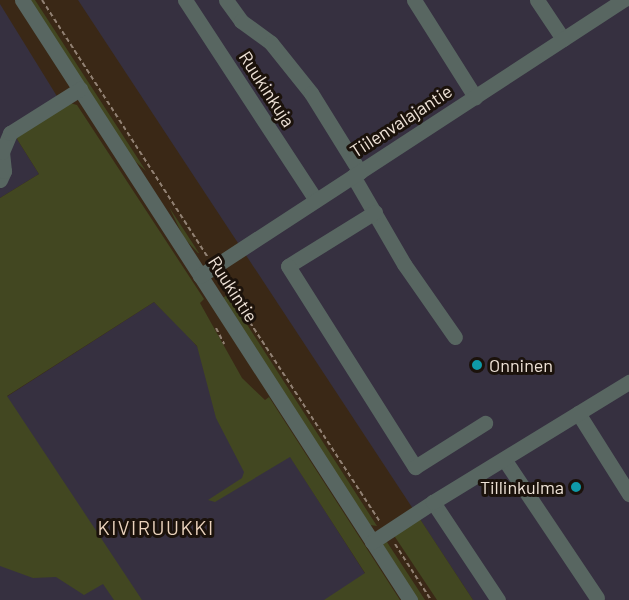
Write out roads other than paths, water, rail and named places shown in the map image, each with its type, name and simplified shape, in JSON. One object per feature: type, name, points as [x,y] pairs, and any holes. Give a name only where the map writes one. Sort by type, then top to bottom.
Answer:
[{"type":"street","name":"Ruukintie","points":[[22,0],[410,600]]},
{"type":"street","name":"Ruukinkuja","points":[[185,0],[316,200]]},
{"type":"street","points":[[226,0],[241,21],[271,43],[311,93],[404,264],[455,338]]},
{"type":"street","points":[[414,0],[475,97]]},
{"type":"street","points":[[537,0],[563,39]]},
{"type":"street","name":"Tiilenvalajantie","points":[[200,276],[623,0]]},
{"type":"street","points":[[0,180],[4,171],[2,152],[10,133],[80,89]]},
{"type":"street","points":[[375,212],[288,266],[415,467],[485,423]]},
{"type":"street","points":[[372,542],[433,501],[629,382]]},
{"type":"street","points":[[578,414],[629,494]]},
{"type":"street","points":[[504,459],[597,598]]},
{"type":"street","points":[[433,501],[498,600]]},
{"type":"place","name":"Onninen","points":[[477,365]]},
{"type":"place","name":"Tillinkulma","points":[[576,487]]},
{"type":"district","name":"KIVIRUUKKI","points":[[156,527]]}]
